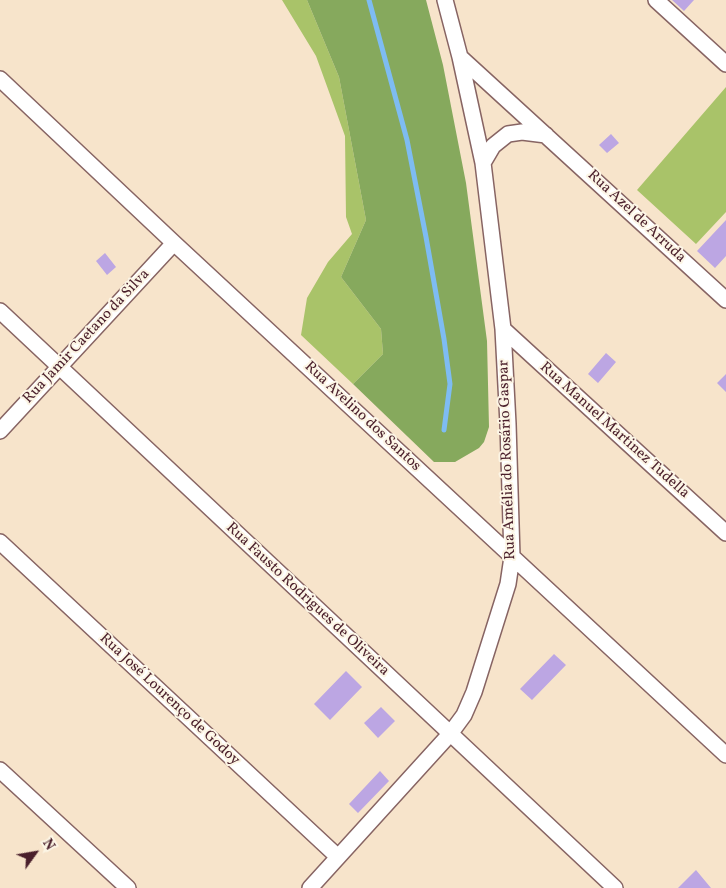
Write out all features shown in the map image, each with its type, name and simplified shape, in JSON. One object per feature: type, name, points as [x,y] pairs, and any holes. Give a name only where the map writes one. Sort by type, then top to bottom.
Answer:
[{"type":"street","name":"Rua Amélia do Rosário Gaspar","points":[[310,888],[450,734],[464,716],[474,692],[508,584],[512,557],[503,329],[483,163],[460,57],[445,0]]},
{"type":"street","points":[[656,0],[726,64]]},
{"type":"street","name":"Rua Azel de Arruda","points":[[460,57],[726,300]]},
{"type":"street","name":"Rua Avelino dos Santos","points":[[0,79],[726,755]]},
{"type":"street","points":[[483,163],[493,146],[508,134],[522,132],[546,135]]},
{"type":"street","name":"Rua Jamir Caetano da Silva","points":[[0,431],[174,243]]},
{"type":"street","name":"Rua Fausto Rodrigues de Oliveira","points":[[0,312],[615,888]]},
{"type":"street","name":"Rua Manuel Martinez Tudella","points":[[503,329],[726,533]]},
{"type":"street","name":"Rua José Lourenço de Godoy","points":[[0,542],[338,857]]},
{"type":"street","points":[[0,770],[128,888]]},
{"type":"green space","points":[[282,0],[307,0],[339,77],[366,220],[341,277],[381,329],[383,354],[353,384],[301,335],[307,298],[328,262],[352,234],[346,217],[345,136],[316,56]]},
{"type":"green space","points":[[307,0],[426,0],[443,65],[466,183],[487,341],[489,427],[484,442],[479,448],[455,462],[434,462],[353,384],[383,354],[381,329],[341,277],[366,220],[339,77]]},
{"type":"green space","points":[[726,87],[726,212],[696,244],[637,190]]},
{"type":"building","points":[[672,0],[694,0],[684,11]]},
{"type":"building","points":[[611,134],[619,143],[607,153],[599,145]]},
{"type":"building","points":[[726,220],[726,256],[715,268],[697,251]]},
{"type":"building","points":[[105,253],[116,267],[107,275],[96,261]]},
{"type":"building","points":[[606,353],[616,362],[598,383],[588,374]]},
{"type":"building","points":[[726,374],[726,392],[717,383]]},
{"type":"building","points":[[554,654],[566,665],[532,700],[520,689]]},
{"type":"building","points":[[346,671],[362,687],[330,720],[314,704]]},
{"type":"building","points":[[381,707],[395,721],[378,738],[364,723]]},
{"type":"building","points":[[380,771],[389,781],[358,813],[349,804]]},
{"type":"building","points":[[696,870],[711,888],[678,888]]},
{"type":"waterway","points":[[369,0],[407,140],[444,339],[450,384],[444,430]]}]
